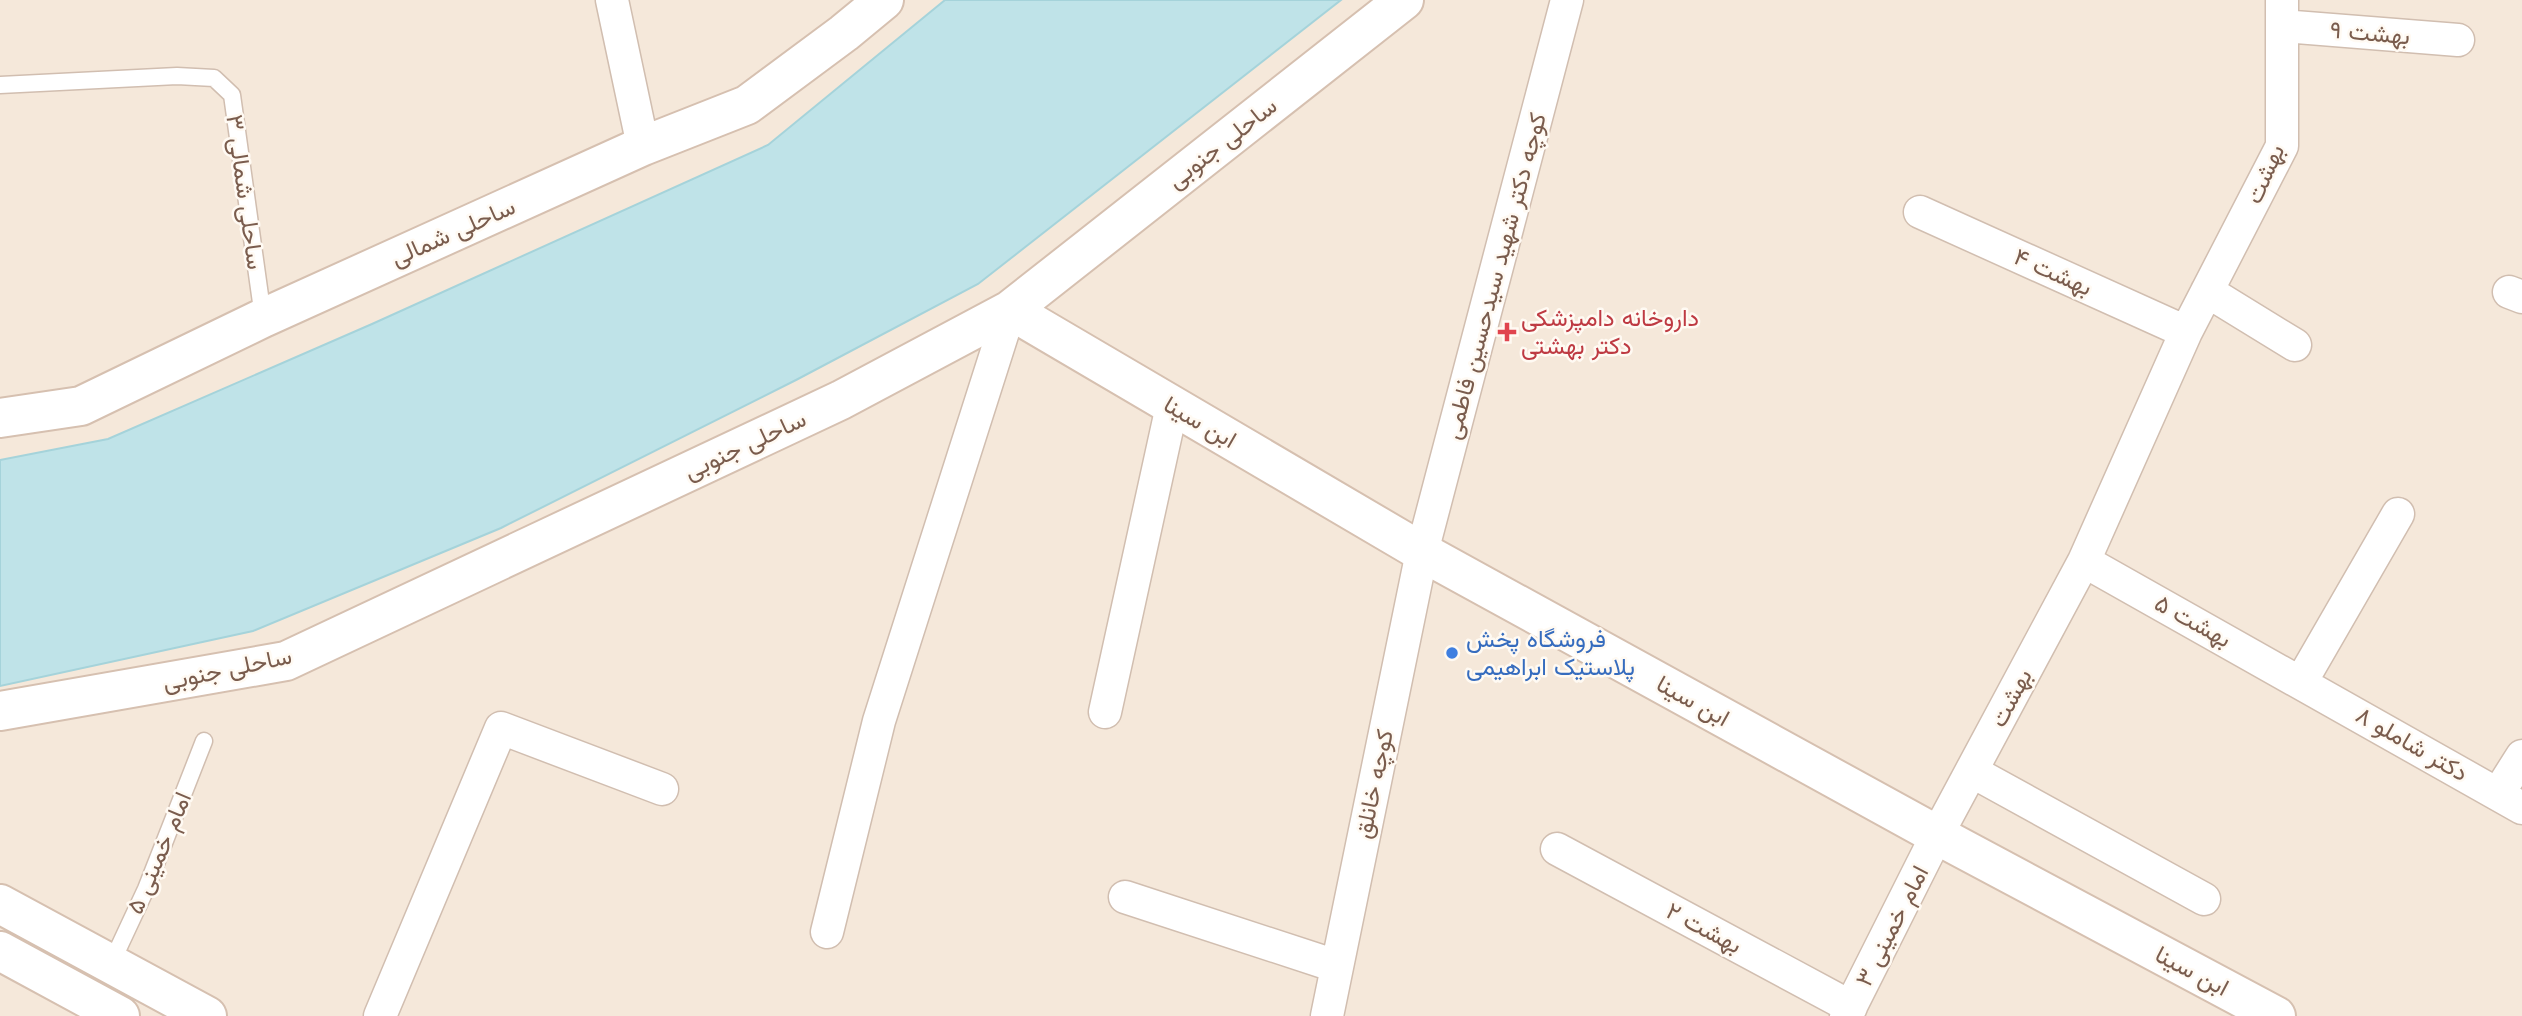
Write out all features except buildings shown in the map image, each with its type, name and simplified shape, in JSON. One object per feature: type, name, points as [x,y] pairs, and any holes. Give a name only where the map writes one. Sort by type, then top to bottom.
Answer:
[{"type":"street","points":[[612,0],[643,146]]},
{"type":"street","name":"ساحلی شمالی","points":[[0,418],[81,406],[263,318],[643,146],[747,105],[884,0]]},
{"type":"street","name":"ساحلی جنوبی","points":[[0,711],[286,661],[841,400],[1010,310],[1404,0]]},
{"type":"street","name":"کوچه دکتر شهید سیدحسین فاطمی","points":[[1422,552],[1567,0]]},
{"type":"street","name":"بهشت ۹","points":[[2282,13],[2458,40]]},
{"type":"street","name":"بهشت","points":[[1937,835],[2084,561],[2186,332],[2282,146],[2282,13]]},
{"type":"street","name":"بهشت ۴","points":[[1920,212],[2186,332]]},
{"type":"street","points":[[2207,291],[2295,345]]},
{"type":"street","points":[[827,932],[879,721],[1010,310]]},
{"type":"street","name":"ابن سینا","points":[[1010,310],[1422,552],[1937,835],[2276,1016]]},
{"type":"street","points":[[1105,712],[1172,406]]},
{"type":"street","points":[[2301,682],[2398,514]]},
{"type":"street","name":"کوچه خانلق","points":[[1327,1016],[1422,552]]},
{"type":"street","name":"بهشت ۵","points":[[2084,561],[2301,682]]},
{"type":"street","name":"دکتر شاملو ۸","points":[[2301,682],[2510,801]]},
{"type":"street","points":[[380,1016],[501,729],[662,789]]},
{"type":"street","points":[[2510,801],[2522,756]]},
{"type":"street","points":[[1973,772],[2204,899]]},
{"type":"street","name":"امام خمینی ۳","points":[[1849,1012],[1937,835]]},
{"type":"street","name":"بهشت ۲","points":[[1557,849],[1849,1012]]},
{"type":"street","points":[[1125,897],[1336,966]]},
{"type":"street","points":[[0,904],[207,1016]]},
{"type":"street","points":[[0,951],[120,1016]]},
{"type":"lane","name":"ساحلی شمالی ۳","points":[[0,85],[177,76],[214,78],[232,95],[263,318]]},
{"type":"lane","name":"امام خمینی ۵","points":[[111,964],[146,889],[205,741]]},
{"type":"shaded area","points":[[0,0],[2522,0],[2522,1016],[0,1016]]},
{"type":"water","points":[[945,0],[1341,0],[978,284],[796,380],[501,528],[253,631],[0,686],[0,460],[108,439],[372,324],[768,145]]},
{"type":"place","name":"داروخانه دامپزشکی دکتر بهشتی","points":[[1507,332]]},
{"type":"place","name":"فروشگاه پخش پلاستیک ابراهیمی","points":[[1452,653]]}]
